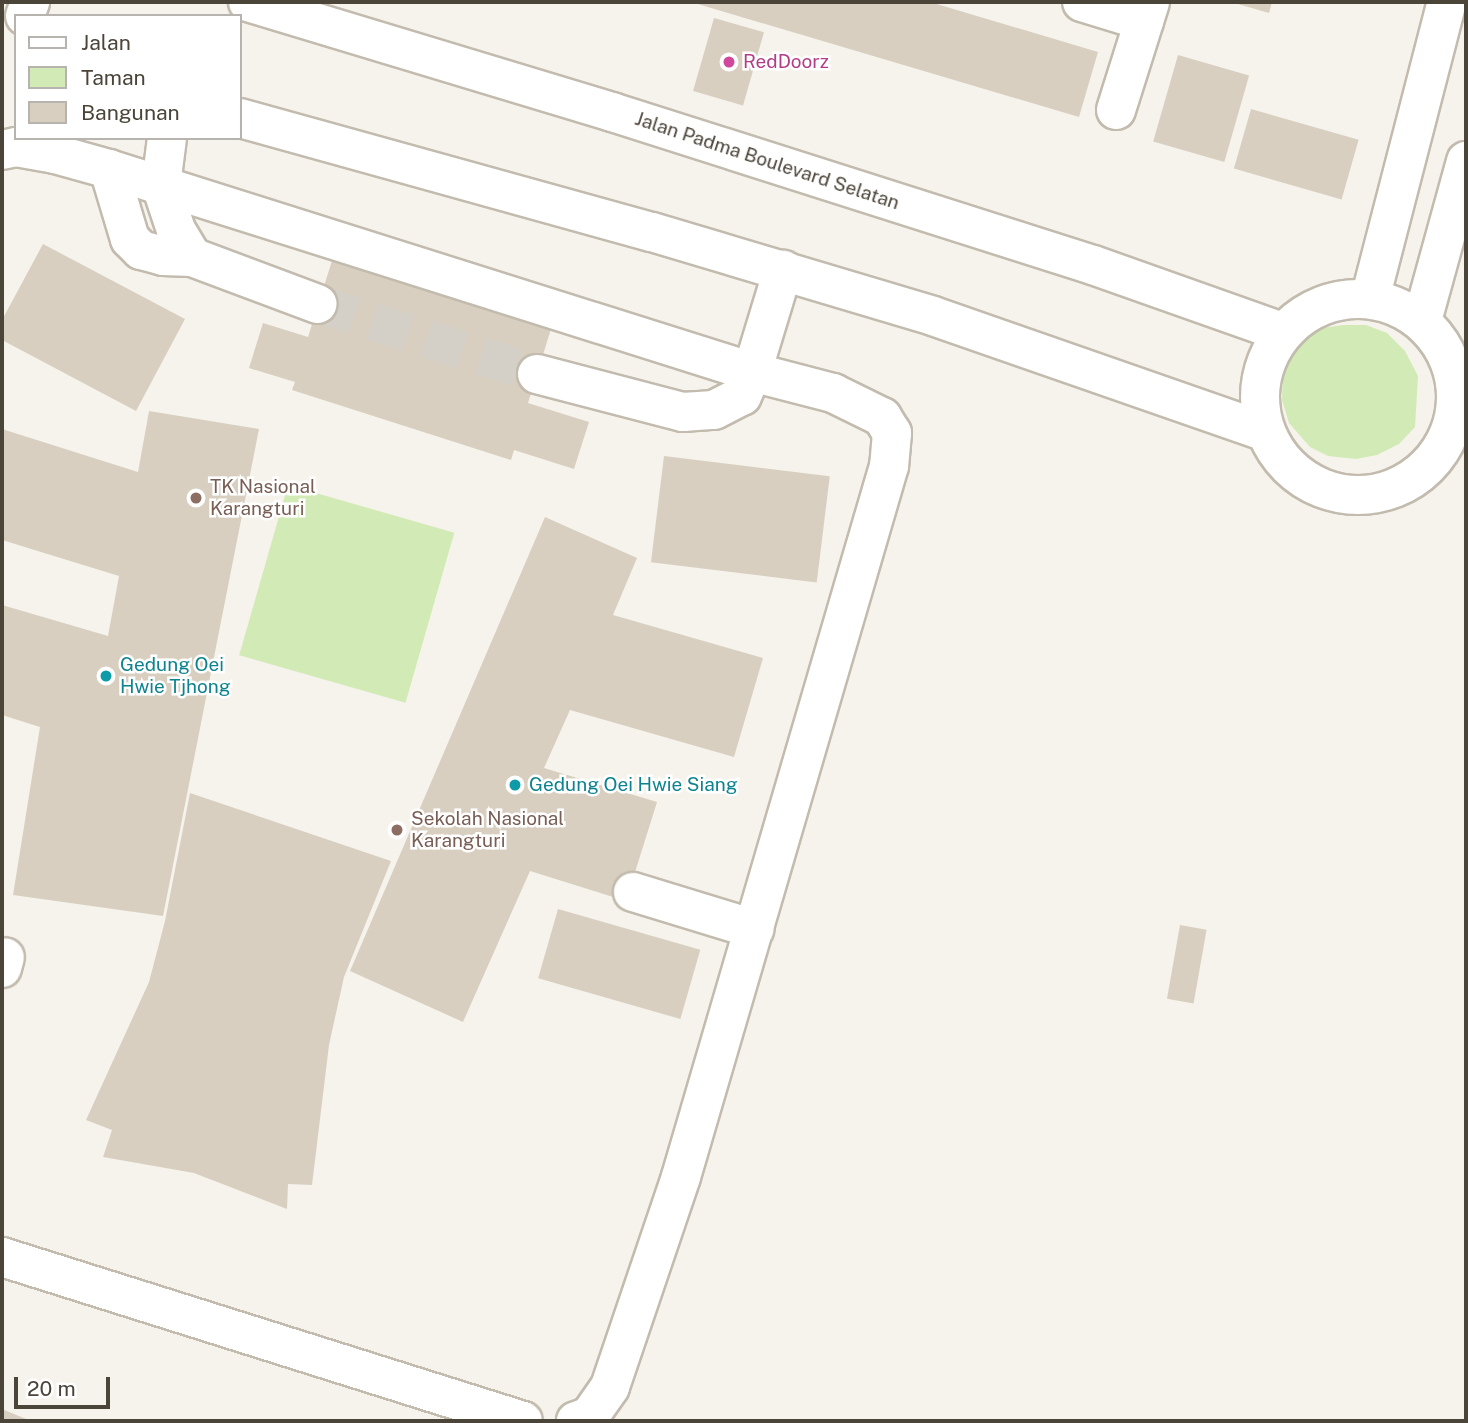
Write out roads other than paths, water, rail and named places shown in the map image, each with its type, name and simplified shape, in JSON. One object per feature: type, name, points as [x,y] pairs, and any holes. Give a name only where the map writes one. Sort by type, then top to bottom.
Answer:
[{"type":"street","name":"Jalan Padma Boulevard Selatan","points":[[248,2],[612,111],[1080,260],[1267,380]]},
{"type":"street","points":[[1082,2],[1147,11],[1116,110]]},
{"type":"street","points":[[1370,299],[1447,2]]},
{"type":"street","points":[[242,119],[783,270],[933,316],[1267,380]]},
{"type":"street","points":[[167,140],[161,185],[176,229],[192,257]]},
{"type":"street","points":[[2,150],[16,147],[55,154],[109,169],[752,372],[833,393],[882,416],[892,433],[889,467],[681,1177],[610,1387],[590,1416],[576,1421]]},
{"type":"street","points":[[1422,321],[1466,161]]},
{"type":"street","points":[[109,169],[130,239],[141,250],[163,256],[192,257],[318,304]]},
{"type":"street","points":[[537,374],[683,412],[715,410],[741,396],[752,372],[783,270]]},
{"type":"street","points":[[1370,299],[1398,306],[1422,321],[1445,349],[1454,410],[1415,478],[1382,493],[1346,495],[1311,485],[1282,462],[1267,380],[1307,311],[1338,300],[1370,299]]},
{"type":"street","points":[[633,891],[754,929]]},
{"type":"street","points":[[2,1257],[523,1421]]},
{"type":"tunnel","points":[[318,304],[537,374]]},
{"type":"place","name":"RedDoorz","points":[[729,62]]},
{"type":"place","name":"TK Nasional Karangturi","points":[[196,498]]},
{"type":"place","name":"Gedung Oei Hwie Tjhong","points":[[106,676]]},
{"type":"place","name":"Gedung Oei Hwie Siang","points":[[515,785]]},
{"type":"place","name":"Sekolah Nasional Karangturi","points":[[397,830]]}]
